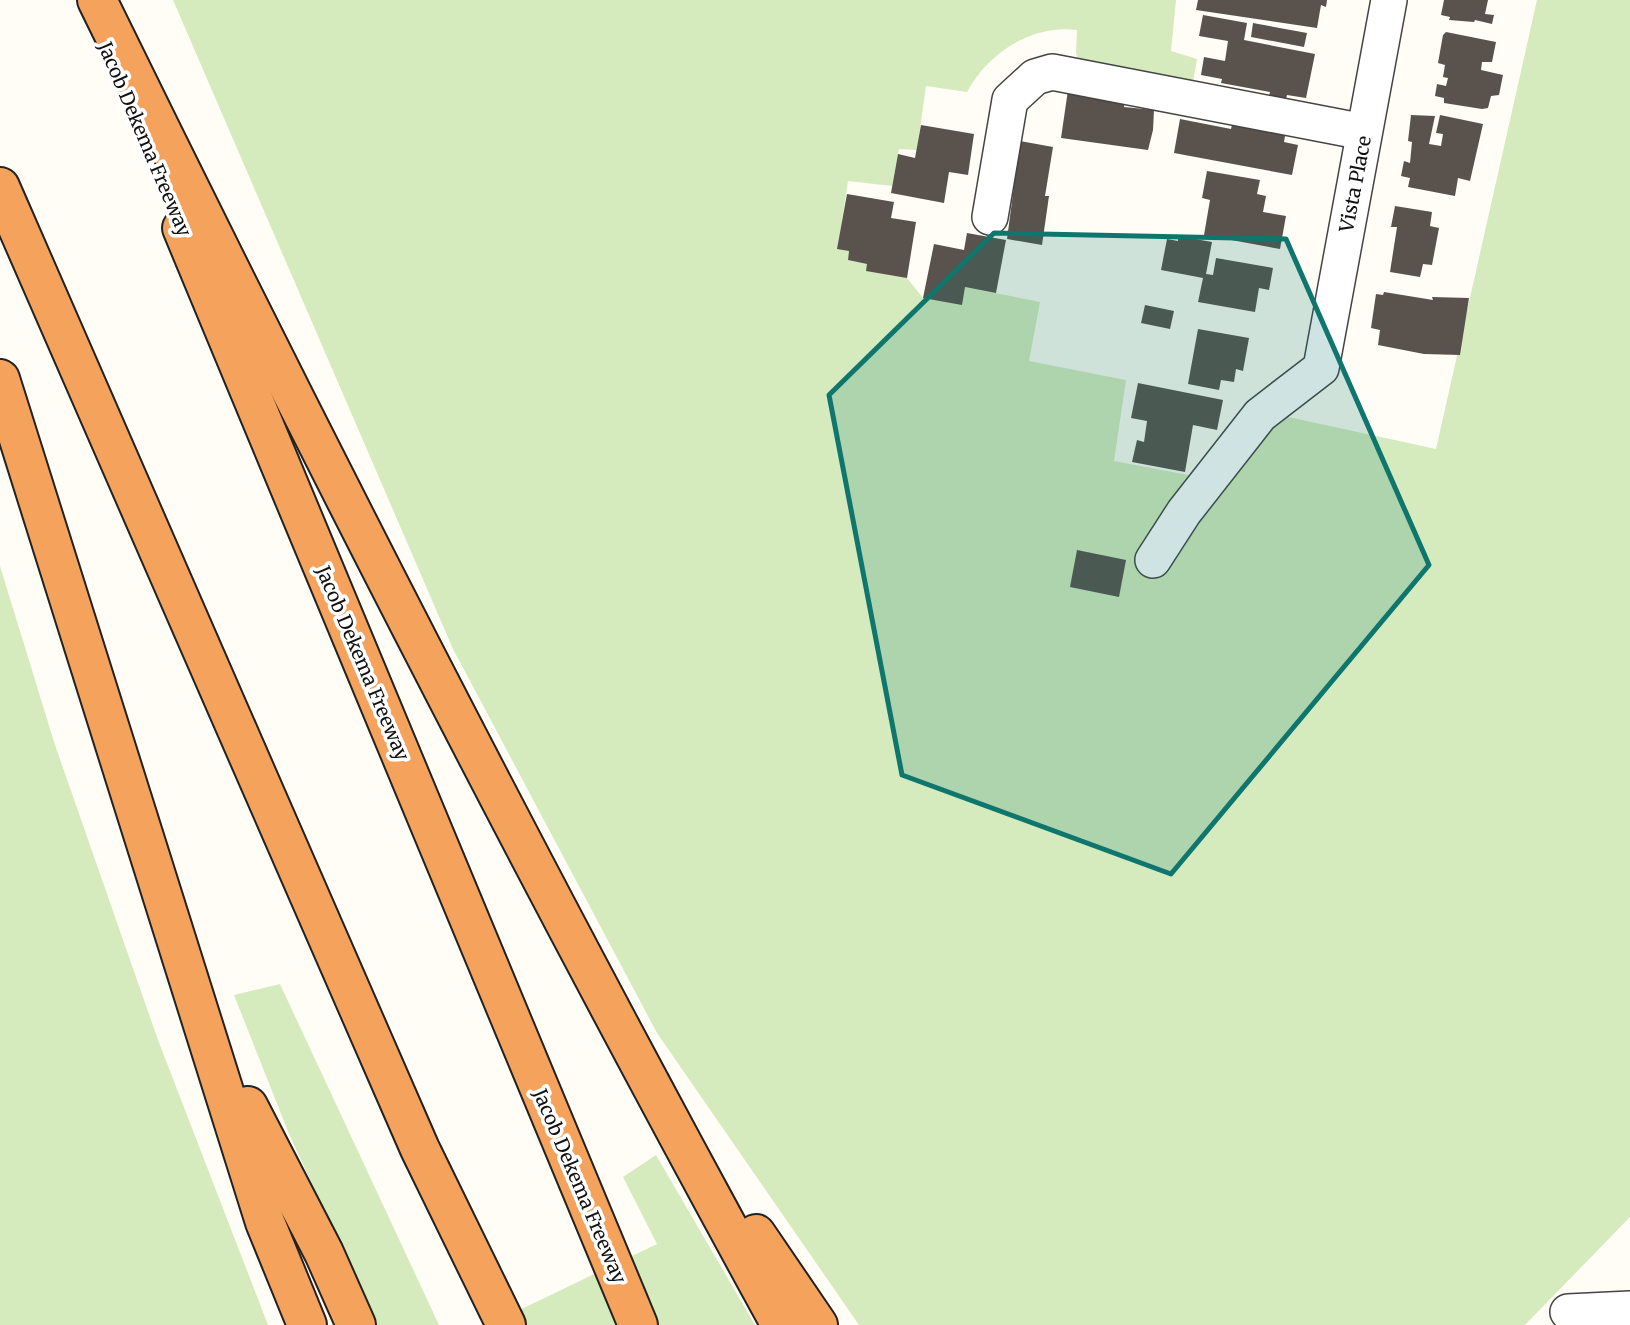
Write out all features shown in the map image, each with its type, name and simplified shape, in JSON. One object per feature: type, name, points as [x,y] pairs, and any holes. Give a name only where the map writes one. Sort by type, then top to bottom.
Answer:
[{"type":"highway","name":"Jacob Dekema Freeway","points":[[87,0],[634,1314]]},
{"type":"highway","points":[[97,0],[232,277],[632,1053],[781,1325]]},
{"type":"highway","points":[[0,187],[420,1149],[506,1325]]},
{"type":"highway","points":[[0,379],[265,1223],[307,1325]]},
{"type":"highway","points":[[198,1010],[324,1253],[356,1325]]},
{"type":"highway","points":[[632,1053],[818,1325]]},
{"type":"street","name":"Vista Place","points":[[1153,561],[1184,512],[1260,415],[1321,368],[1389,0]]},
{"type":"street","points":[[990,217],[1010,100],[1035,77],[1052,72],[1364,132]]},
{"type":"street","points":[[1569,1312],[1630,1309]]},
{"type":"highlighted area","points":[[994,233],[1286,239],[1429,565],[1171,874],[902,775],[829,395]]},
{"type":"green space","points":[[173,0],[1176,0],[1171,51],[1197,59],[1192,88],[1079,62],[1076,53],[1077,30],[1060,29],[1028,37],[999,54],[976,78],[967,92],[926,86],[917,150],[899,149],[892,186],[848,181],[838,248],[849,251],[848,260],[907,278],[923,298],[965,287],[1040,302],[1029,361],[1126,380],[1114,461],[1220,481],[1279,415],[1436,449],[1537,0],[1630,0],[1630,1217],[1525,1325],[859,1325],[657,1033],[453,649]]},
{"type":"green space","points":[[0,566],[55,745],[158,1040],[268,1325],[0,1325]]},
{"type":"green space","points":[[280,984],[439,1325],[377,1325],[289,1134],[234,995]]},
{"type":"green space","points":[[656,1155],[755,1325],[488,1325],[657,1244],[623,1177]]},
{"type":"building","points":[[1198,0],[1327,0],[1326,7],[1321,5],[1317,28],[1196,10]]},
{"type":"building","points":[[1444,0],[1488,0],[1485,14],[1494,15],[1492,24],[1475,20],[1449,20],[1450,17],[1441,15]]},
{"type":"building","points":[[1203,15],[1247,23],[1244,40],[1315,54],[1306,98],[1269,96],[1270,92],[1221,83],[1222,79],[1201,75],[1204,57],[1225,61],[1228,41],[1199,36]]},
{"type":"building","points":[[1253,23],[1307,33],[1304,47],[1251,37]]},
{"type":"building","points":[[1446,32],[1496,42],[1492,62],[1482,62],[1481,70],[1503,75],[1499,95],[1491,96],[1488,108],[1444,103],[1444,98],[1435,96],[1437,84],[1446,86],[1448,78],[1443,77],[1445,65],[1438,63],[1443,35]]},
{"type":"building","points":[[1068,90],[1125,98],[1124,107],[1154,110],[1148,150],[1061,138]]},
{"type":"building","points":[[1411,115],[1435,116],[1429,144],[1441,146],[1443,134],[1436,133],[1440,115],[1483,124],[1470,181],[1458,178],[1455,196],[1408,187],[1410,178],[1401,176],[1404,161],[1410,163],[1412,142],[1408,141]]},
{"type":"building","points":[[1180,119],[1231,129],[1233,120],[1286,130],[1284,142],[1298,145],[1292,175],[1174,153]]},
{"type":"building","points":[[921,125],[974,134],[968,175],[949,172],[944,203],[891,193],[898,154],[915,158]]},
{"type":"building","points":[[1020,141],[1053,147],[1045,196],[1049,196],[1042,245],[1007,239]]},
{"type":"building","points":[[1207,171],[1260,180],[1257,194],[1266,196],[1263,212],[1286,216],[1280,249],[1204,235],[1210,200],[1202,198]]},
{"type":"building","points":[[847,194],[894,202],[891,218],[916,222],[907,278],[866,271],[867,264],[848,260],[849,251],[837,249]]},
{"type":"building","points":[[1395,206],[1432,212],[1430,226],[1439,228],[1432,265],[1423,264],[1420,277],[1390,272],[1397,227],[1391,227]]},
{"type":"building","points":[[967,233],[1006,240],[996,293],[965,287],[962,305],[923,298],[934,244],[964,250]]},
{"type":"building","points":[[1178,236],[1212,242],[1206,274],[1213,275],[1216,258],[1273,268],[1269,290],[1259,288],[1255,312],[1198,302],[1203,278],[1161,270],[1167,239],[1178,241]]},
{"type":"building","points":[[1384,292],[1433,300],[1432,297],[1469,298],[1460,355],[1424,354],[1378,345],[1380,330],[1371,328],[1376,294],[1383,295]]},
{"type":"building","points":[[1145,305],[1174,311],[1170,329],[1141,323]]},
{"type":"building","points":[[1198,329],[1249,338],[1243,371],[1236,369],[1234,382],[1221,380],[1219,390],[1188,384]]},
{"type":"building","points":[[1138,383],[1223,400],[1217,430],[1193,425],[1185,472],[1132,462],[1137,440],[1144,442],[1147,421],[1131,418]]},
{"type":"building","points":[[1077,550],[1126,560],[1119,597],[1070,587]]}]
